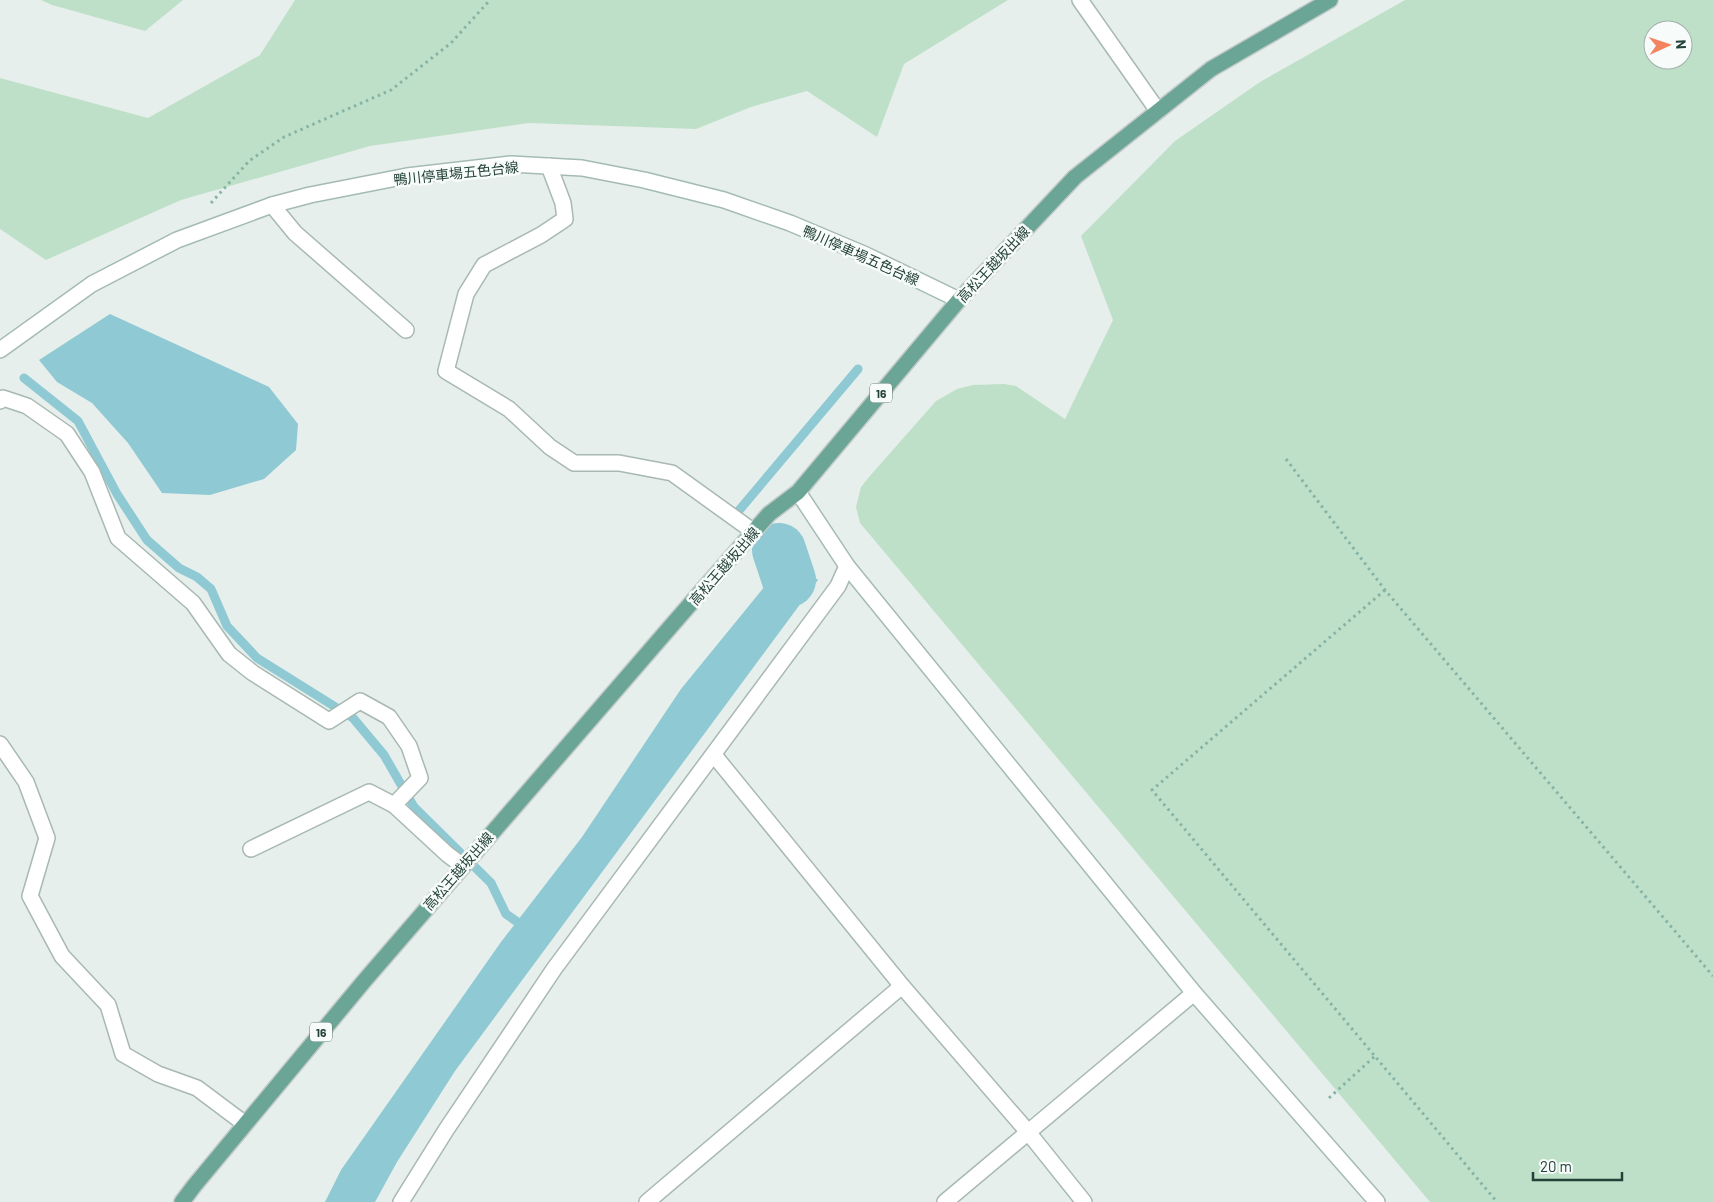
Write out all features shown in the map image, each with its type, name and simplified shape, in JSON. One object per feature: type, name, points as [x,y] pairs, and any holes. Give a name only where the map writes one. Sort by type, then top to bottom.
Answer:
[{"type":"main road","name":"高松王越坂出線","points":[[182,1202],[365,980],[482,842],[769,514],[798,492],[959,300],[1075,178],[1211,69],[1330,0]]},
{"type":"street","points":[[1080,0],[1158,111]]},
{"type":"street","name":"鴨川停車場五色台線","points":[[0,350],[92,284],[177,240],[272,205],[310,195],[406,176],[511,164],[582,168],[644,180],[724,200],[790,223],[866,255],[959,300]]},
{"type":"street","points":[[549,166],[563,203],[565,219],[541,235],[484,265],[466,294],[446,372],[509,409],[550,447],[574,463],[619,463],[672,473],[754,532]]},
{"type":"street","points":[[272,205],[295,233],[406,330]]},
{"type":"street","points":[[0,401],[3,398],[27,406],[67,434],[92,472],[118,538],[193,603],[211,630],[235,659],[253,673],[329,721],[360,701],[389,717],[409,746],[420,778],[394,805]]},
{"type":"street","points":[[798,492],[847,566],[1194,993],[1377,1202]]},
{"type":"street","points":[[402,1202],[446,1130],[554,968],[838,586],[847,566]]},
{"type":"street","points":[[0,744],[26,782],[47,838],[30,896],[62,956],[108,1005],[123,1054],[158,1074],[197,1088],[245,1124]]},
{"type":"street","points":[[714,755],[902,986],[1028,1132],[1084,1202]]},
{"type":"street","points":[[251,849],[369,792],[394,805],[463,866]]},
{"type":"street","points":[[647,1202],[902,986]]},
{"type":"street","points":[[945,1202],[1194,993]]},
{"type":"path","points":[[210,204],[249,160],[284,137],[391,90],[451,43],[490,0]]},
{"type":"path","points":[[1286,459],[1385,590],[1713,976]]},
{"type":"path","points":[[1385,590],[1152,790],[1497,1202]]},
{"type":"path","points":[[1329,1098],[1375,1056]]},
{"type":"green space","points":[[41,0],[183,0],[145,31],[52,5]]},
{"type":"green space","points":[[295,0],[1008,0],[904,64],[877,137],[807,91],[751,107],[696,129],[529,123],[370,146],[181,200],[46,260],[0,229],[0,78],[148,118],[260,55]]},
{"type":"green space","points":[[1405,0],[1713,0],[1713,1202],[1430,1202],[860,523],[856,507],[861,487],[936,401],[957,389],[973,385],[1004,384],[1016,386],[1065,419],[1113,320],[1081,236],[1175,141],[1260,82]]},
{"type":"water","points":[[110,314],[269,387],[298,424],[296,450],[264,479],[210,495],[162,493],[128,443],[92,403],[57,382],[39,360]]},
{"type":"water","points":[[791,558],[818,580],[455,1071],[397,1162],[375,1202],[325,1202],[341,1170],[501,942],[582,837],[681,689],[778,570]]},
{"type":"waterway","points":[[736,514],[858,369]]},
{"type":"waterway","points":[[24,378],[78,421],[117,494],[147,540],[179,568],[197,577],[211,589],[227,626],[257,658],[353,718],[384,755],[414,807],[491,883],[506,914],[526,928]]},
{"type":"waterway","points":[[779,550],[789,580]]}]
